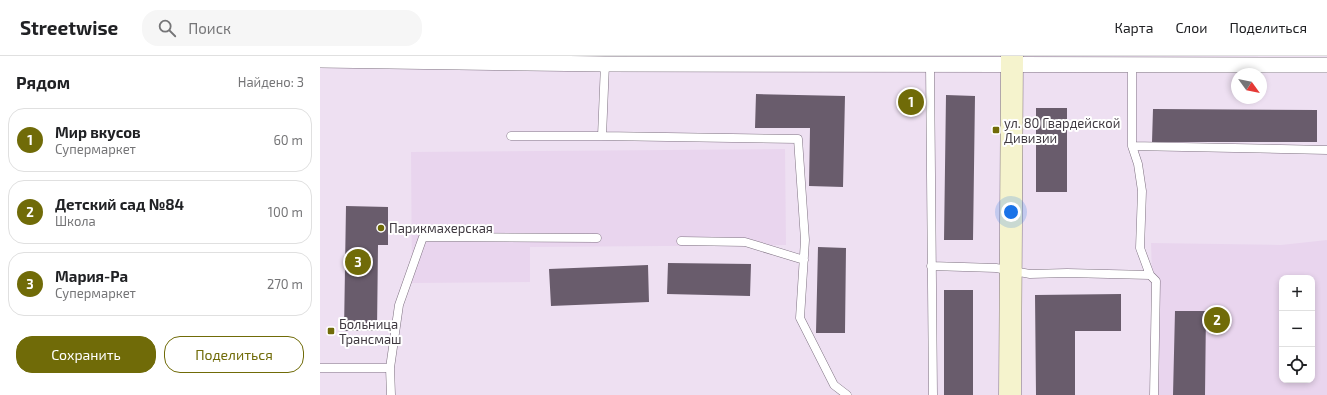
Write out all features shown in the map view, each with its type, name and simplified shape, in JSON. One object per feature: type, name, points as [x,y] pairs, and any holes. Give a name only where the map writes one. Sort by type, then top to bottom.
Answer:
[{"type":"street","points":[[320,60],[605,64],[666,60],[853,60],[930,65],[1012,60],[1132,64],[1327,65]]},
{"type":"street","points":[[1010,395],[1012,60]]},
{"type":"lane","points":[[602,136],[605,64]]},
{"type":"lane","points":[[1132,64],[1132,146],[1138,164],[1142,191],[1140,248],[1150,275],[1156,281],[1154,395]]},
{"type":"lane","points":[[930,65],[933,395]]},
{"type":"lane","points":[[511,136],[798,139],[805,240],[800,318],[834,385],[847,395]]},
{"type":"lane","points":[[1132,146],[1327,150]]},
{"type":"lane","points":[[390,395],[390,368],[399,305],[423,237],[597,238]]},
{"type":"lane","points":[[681,241],[745,242],[804,260]]},
{"type":"lane","points":[[931,266],[996,268],[1030,274],[1067,273],[1150,275]]},
{"type":"lane","points":[[320,368],[390,368]]},
{"type":"shaded area","points":[[785,149],[786,245],[530,247],[530,282],[412,283],[411,152]]},
{"type":"shaded area","points":[[1327,240],[1327,395],[1156,395],[1151,243],[1281,245]]},
{"type":"building","points":[[756,94],[845,96],[843,187],[809,186],[810,128],[755,128]]},
{"type":"building","points":[[922,95],[923,107],[900,108],[900,96]]},
{"type":"building","points":[[946,95],[975,96],[973,240],[944,240]]},
{"type":"building","points":[[1036,108],[1067,108],[1067,192],[1036,192]]},
{"type":"building","points":[[1153,109],[1317,110],[1317,142],[1152,142]]},
{"type":"building","points":[[346,206],[388,207],[388,245],[378,245],[377,331],[344,331]]},
{"type":"building","points":[[818,247],[846,248],[845,333],[816,333]]},
{"type":"building","points":[[668,263],[751,264],[750,296],[667,294]]},
{"type":"building","points":[[648,265],[649,302],[551,306],[549,269]]},
{"type":"building","points":[[944,290],[973,290],[973,395],[944,395]]},
{"type":"building","points":[[1121,294],[1121,331],[1075,331],[1075,395],[1036,395],[1035,295]]},
{"type":"building","points":[[1175,311],[1206,311],[1205,395],[1173,395]]},
{"type":"place","name":"Мир вкусов","points":[[911,102]]},
{"type":"place","name":"ул. 80 Гвардейской Дивизии","points":[[996,130]]},
{"type":"place","name":"Парикмахерская","points":[[381,228]]},
{"type":"place","name":"Мария-Ра","points":[[358,262]]},
{"type":"place","name":"Детский сад №84","points":[[1217,320]]},
{"type":"place","name":"Больница Трансмаш","points":[[331,331]]}]
